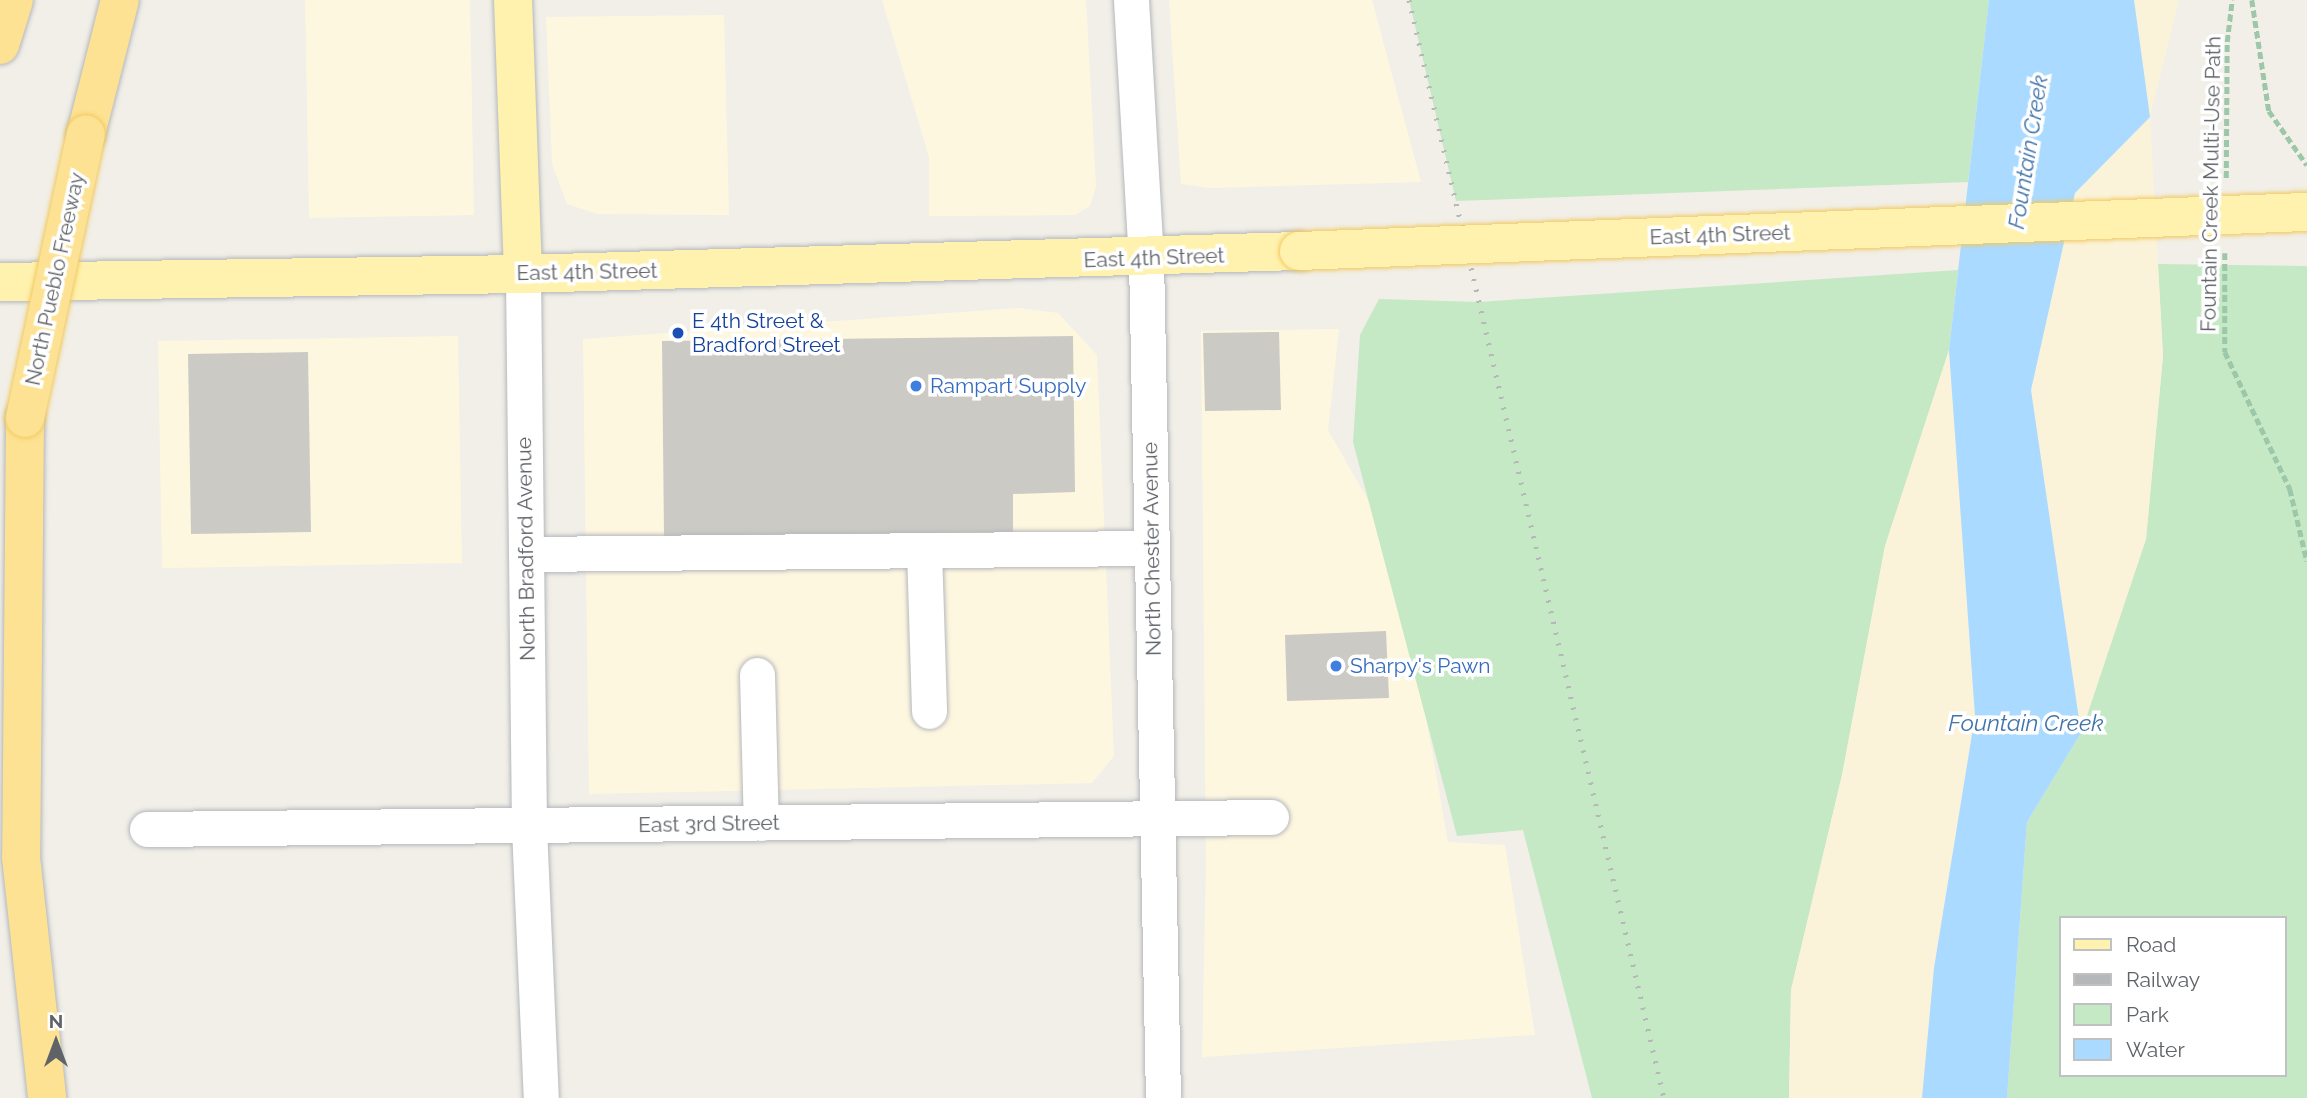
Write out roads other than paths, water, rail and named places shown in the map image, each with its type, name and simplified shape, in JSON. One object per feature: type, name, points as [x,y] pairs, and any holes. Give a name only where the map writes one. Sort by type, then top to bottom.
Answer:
[{"type":"highway","points":[[0,45],[14,0]]},
{"type":"highway","name":"North Pueblo Freeway","points":[[0,561],[25,418],[86,134],[120,0]]},
{"type":"highway","points":[[25,418],[21,857],[47,1098]]},
{"type":"main road","name":"North Bradford Avenue","points":[[513,0],[523,274]]},
{"type":"main road","name":"East 4th Street","points":[[0,282],[523,274],[1146,259],[2307,212]]},
{"type":"street","name":"North Chester Avenue","points":[[1131,0],[1146,259],[1163,1098]]},
{"type":"street","name":"North Bradford Avenue","points":[[523,274],[529,827],[541,1098]]},
{"type":"street","points":[[526,554],[1152,548]]},
{"type":"street","points":[[924,550],[929,711]]},
{"type":"street","points":[[757,674],[761,823]]},
{"type":"street","name":"East 3rd Street","points":[[147,829],[1271,817]]},
{"type":"water","name":"Fountain Creek","points":[[1989,0],[2134,0],[2150,117],[2075,193],[2031,390],[2081,733],[2027,822],[2007,1098],[1922,1098],[1934,968],[1975,716],[1949,350]]},
{"type":"railway","points":[[1409,0],[1664,1098]]},
{"type":"place","name":"E 4th Street & Bradford Street","points":[[678,333]]},
{"type":"place","name":"Rampart Supply","points":[[916,386]]},
{"type":"place","name":"Sharpy's Pawn","points":[[1336,666]]}]
